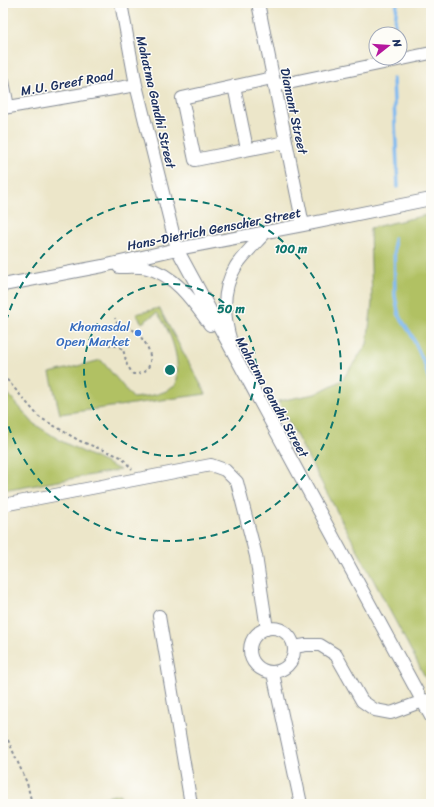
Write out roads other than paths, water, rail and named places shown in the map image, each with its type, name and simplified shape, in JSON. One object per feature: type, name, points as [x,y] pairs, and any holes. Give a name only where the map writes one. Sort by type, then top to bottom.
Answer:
[{"type":"street","name":"Mahatma Gandhi Street","points":[[122,3],[136,85],[177,249],[239,366],[427,700],[431,717]]},
{"type":"street","name":"Diamant Street","points":[[258,3],[303,225]]},
{"type":"street","points":[[286,142],[194,160],[182,98],[234,86],[273,82],[431,53]]},
{"type":"street","points":[[3,81],[6,108]]},
{"type":"street","name":"M.U. Greef Road","points":[[6,108],[136,85]]},
{"type":"street","points":[[234,86],[246,149]]},
{"type":"street","name":"Hans-Dietrich Genscher Street","points":[[3,285],[431,199]]},
{"type":"street","points":[[239,366],[229,336],[224,309],[225,294],[236,267],[265,233]]},
{"type":"street","points":[[103,266],[146,268],[162,274],[174,282],[193,302],[239,366]]},
{"type":"street","points":[[3,505],[211,465],[225,470],[237,482],[256,556],[267,629]]},
{"type":"street","points":[[159,616],[191,804]]},
{"type":"street","points":[[274,628],[281,630],[292,640],[294,655],[291,662],[280,671],[266,672],[259,668],[251,657],[251,643],[255,636],[267,629],[274,628]]},
{"type":"street","points":[[294,647],[320,645],[336,655],[362,700],[375,710],[391,712],[427,700]]},
{"type":"street","points":[[273,672],[301,804]]},
{"type":"waterway","points":[[395,26],[397,3]]},
{"type":"waterway","points":[[393,79],[398,187]]},
{"type":"waterway","points":[[394,238],[395,296],[399,316],[411,334],[425,365],[431,388]]},
{"type":"place","name":"Khomasdal Open Market","points":[[138,333]]}]
